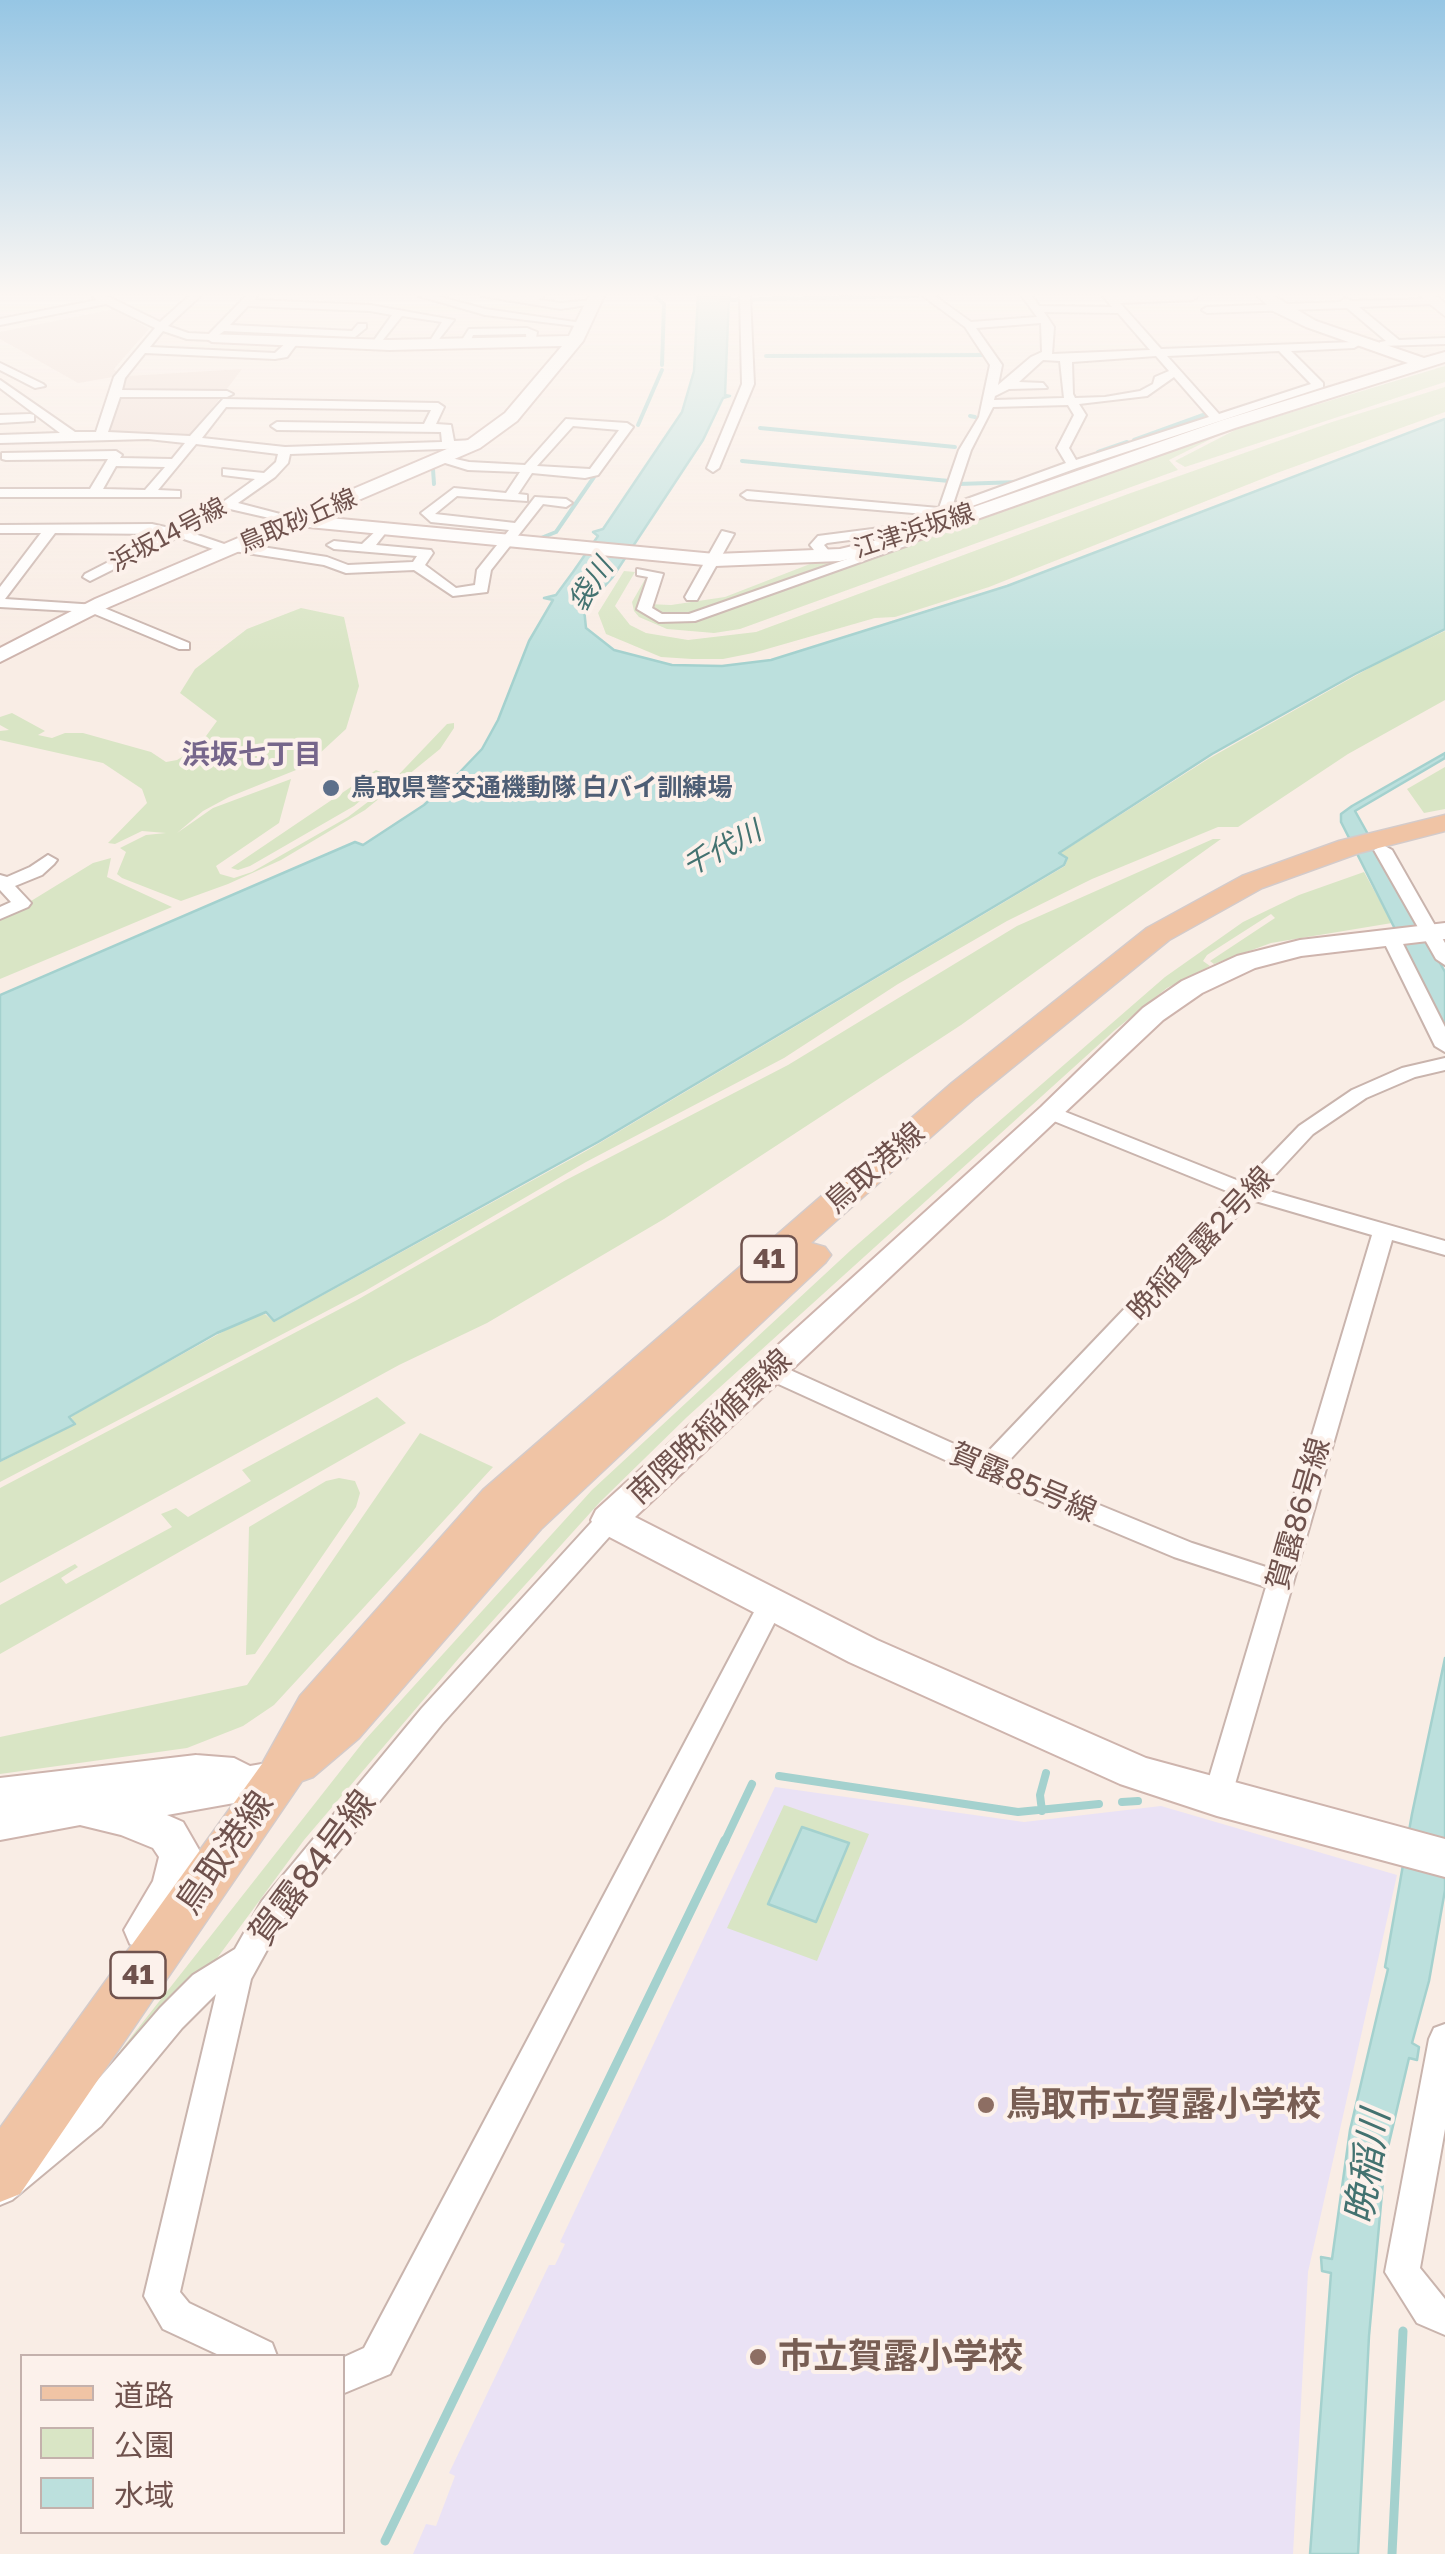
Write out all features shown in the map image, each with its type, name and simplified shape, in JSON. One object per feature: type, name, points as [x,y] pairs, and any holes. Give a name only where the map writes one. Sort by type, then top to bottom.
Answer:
[{"type":"main road","name":"鳥取港線","points":[[0,2175],[279,1778],[342,1724],[526,1518],[603,1444],[1013,1078],[1194,932],[1268,890],[1445,823]]},
{"type":"main road","name":"鳥取港線","points":[[1369,849],[1445,836]]},
{"type":"street","points":[[44,415],[72,436]]},
{"type":"street","points":[[101,436],[106,415]]},
{"type":"street","points":[[148,494],[213,415]]},
{"type":"street","points":[[250,448],[289,415]]},
{"type":"street","points":[[428,428],[434,415]]},
{"type":"street","name":"鳥取砂丘線","points":[[0,656],[92,608],[300,521],[447,452],[474,444],[512,415]]},
{"type":"street","points":[[510,497],[528,469],[576,415]]},
{"type":"street","points":[[0,439],[148,436],[286,451],[447,452],[468,466],[594,472],[637,415]]},
{"type":"street","points":[[713,468],[735,415]]},
{"type":"street","points":[[944,512],[982,415]]},
{"type":"street","points":[[1073,465],[1063,448],[1080,415]]},
{"type":"street","points":[[826,556],[817,545],[823,538],[890,530],[1222,415]]},
{"type":"street","name":"江津浜坂線","points":[[300,521],[572,547],[643,563],[826,556],[888,544],[1256,415]]},
{"type":"street","points":[[643,563],[656,574],[644,609],[659,618],[690,618],[1270,415]]},
{"type":"street","points":[[3,459],[30,418]]},
{"type":"street","points":[[0,419],[48,418]]},
{"type":"street","points":[[570,422],[627,427]]},
{"type":"street","points":[[276,426],[447,428],[447,452]]},
{"type":"street","name":"浜坂14号線","points":[[90,576],[228,505],[266,478],[282,463],[286,451]]},
{"type":"street","points":[[3,459],[116,455],[94,493]]},
{"type":"street","points":[[112,462],[175,463]]},
{"type":"street","points":[[227,472],[266,478]]},
{"type":"street","points":[[104,478],[163,478]]},
{"type":"street","points":[[519,527],[431,518],[428,513],[454,492],[566,502]]},
{"type":"street","points":[[0,493],[175,494]]},
{"type":"street","points":[[747,495],[944,512]]},
{"type":"street","points":[[0,530],[152,528],[232,549],[327,561],[346,569],[418,566],[452,592],[482,589],[484,570],[540,500]]},
{"type":"street","points":[[228,505],[300,521]]},
{"type":"street","points":[[0,600],[51,530]]},
{"type":"street","points":[[366,548],[380,531]]},
{"type":"street","points":[[692,597],[727,534]]},
{"type":"street","points":[[334,546],[426,554],[418,566]]},
{"type":"street","points":[[0,600],[92,608],[184,646]]},
{"type":"street","points":[[1369,849],[1418,934],[1445,1046]]},
{"type":"street","points":[[0,914],[22,903],[2,882],[36,872],[48,860]]},
{"type":"street","points":[[1418,934],[1445,959]]},
{"type":"street","name":"南隈晩稲循環線","points":[[1418,934],[1300,948],[1246,962],[1192,987],[1153,1014],[1051,1113],[608,1520],[1002,1716],[1135,1772],[1217,1798],[1445,1858]]},
{"type":"street","name":"晩稲賀露2号線","points":[[988,1469],[1306,1130],[1358,1094],[1409,1072],[1445,1064]]},
{"type":"street","points":[[1051,1113],[1250,1193],[1445,1248]]},
{"type":"street","name":"賀露86号線","points":[[1217,1798],[1384,1231]]},
{"type":"street","name":"賀露85号線","points":[[771,1371],[988,1469],[1183,1550],[1280,1581]]},
{"type":"street","name":"賀露84号線","points":[[255,2354],[176,2316],[162,2296],[236,1976],[273,1910],[420,1731],[608,1520]]},
{"type":"street","points":[[345,2375],[377,2361],[771,1604]]},
{"type":"street","points":[[0,1796],[196,1772],[279,1778]]},
{"type":"street","points":[[0,1822],[80,1807],[189,1796],[279,1778]]},
{"type":"street","points":[[80,1807],[127,1818],[168,1835],[181,1855],[173,1887],[125,1964],[109,2016]]},
{"type":"street","points":[[0,2188],[89,2115],[130,2063],[204,1985],[246,1958]]},
{"type":"street","points":[[1445,2039],[1402,2272],[1430,2311],[1445,2317]]},
{"type":"shaded area","points":[[111,415],[207,415],[189,439],[107,433]]},
{"type":"shaded area","name":"鳥取市立賀露小学校","points":[[775,1787],[1024,1822],[1161,1806],[1397,1875],[1308,2272],[1293,2554],[413,2554],[426,2524],[436,2526],[455,2476],[449,2473],[549,2265],[555,2265],[565,2244],[560,2242]]},
{"type":"green space","points":[[1282,415],[1343,415],[1185,467],[1175,461],[1239,428]]},
{"type":"green space","points":[[1354,415],[1436,415],[1277,473],[989,587],[895,617],[875,618],[753,653],[723,659],[661,657],[606,634],[598,613],[624,571],[635,572],[615,606],[630,625],[646,633],[688,640],[756,632]]},
{"type":"green space","points":[[1221,434],[1169,460],[1178,470],[740,629],[714,633],[667,629],[634,611],[632,602],[648,574],[653,575],[640,609],[648,617],[675,621],[909,545]]},
{"type":"green space","points":[[866,554],[682,617],[653,613],[649,604],[671,605],[725,597],[815,562]]},
{"type":"green space","points":[[301,608],[344,617],[359,686],[346,729],[306,766],[229,797],[203,811],[177,833],[213,808],[291,779],[279,823],[216,866],[220,874],[234,878],[252,872],[348,817],[385,789],[447,724],[454,723],[454,728],[440,749],[365,810],[281,860],[228,884],[181,901],[122,878],[117,874],[126,852],[120,848],[146,835],[166,833],[142,831],[115,844],[108,843],[147,803],[142,789],[103,763],[0,740],[0,731],[9,730],[0,725],[0,717],[12,713],[45,731],[38,735],[52,738],[83,733],[151,752],[166,762],[177,760],[198,747],[217,721],[180,693],[195,669],[247,629]]},
{"type":"green space","points":[[1445,631],[1445,700],[1348,754],[1238,827],[1218,827],[1092,879],[1007,921],[898,984],[784,1058],[586,1162],[365,1291],[0,1482],[0,1462],[76,1424],[71,1417],[244,1320],[265,1314],[274,1322],[586,1151],[1065,866],[1068,858],[1059,854],[1208,759],[1378,663]]},
{"type":"green space","points":[[1445,767],[1445,809],[1424,813],[1407,789]]},
{"type":"green space","points":[[376,770],[390,776],[354,806],[250,866],[231,868]]},
{"type":"green space","points":[[1213,839],[1221,839],[961,1025],[664,1219],[487,1323],[399,1365],[0,1583],[0,1488],[357,1300],[566,1180],[788,1065],[1017,926]]},
{"type":"green space","points":[[111,858],[107,877],[172,907],[0,979],[0,920],[93,863]]},
{"type":"green space","points":[[1364,872],[1392,923],[1271,943],[1214,964],[1210,961],[1275,918],[1271,914],[1207,955],[1203,961],[1210,966],[1167,988],[1115,1030],[687,1417],[600,1502],[459,1658],[304,1840],[215,1961],[149,2024],[73,2111],[364,1741],[592,1490],[851,1250],[1165,977],[1243,922],[1299,895]]},
{"type":"green space","points":[[377,1397],[406,1423],[0,1654],[0,1605],[75,1564],[78,1567],[61,1578],[66,1584],[172,1527],[161,1514],[176,1508],[188,1517],[251,1481],[242,1470]]},
{"type":"green space","points":[[420,1433],[493,1467],[274,1705],[243,1726],[187,1748],[0,1774],[0,1737],[247,1685]]},
{"type":"green space","points":[[326,1481],[355,1481],[360,1493],[356,1507],[255,1654],[246,1655],[249,1527]]},
{"type":"green space","points":[[784,1805],[869,1834],[817,1961],[727,1928]]},
{"type":"water","points":[[680,415],[715,415],[703,440],[612,578],[584,609],[586,628],[614,650],[672,665],[722,666],[771,660],[1007,586],[1445,419],[1445,629],[1212,754],[1059,853],[1067,858],[1064,865],[598,1142],[274,1321],[266,1312],[217,1333],[69,1417],[75,1424],[0,1461],[0,995],[355,842],[363,845],[424,805],[482,749],[498,720],[529,641],[553,600],[544,598],[556,595],[598,536],[593,532],[603,529]]},
{"type":"water","points":[[1445,753],[1445,758],[1355,811],[1445,972],[1445,1028],[1341,822],[1341,814]]},
{"type":"water","name":"晩稲川","points":[[1445,1658],[1445,1890],[1429,1981],[1412,2043],[1419,2047],[1417,2060],[1409,2058],[1385,2160],[1369,2336],[1358,2554],[1310,2554],[1331,2273],[1322,2271],[1321,2257],[1332,2259],[1350,2130],[1388,1969],[1385,1967],[1412,1814]]},
{"type":"water","points":[[802,1827],[849,1843],[816,1922],[768,1904]]},
{"type":"waterway","points":[[638,425],[642,415]]},
{"type":"waterway","points":[[1134,440],[1203,415]]},
{"type":"waterway","points":[[970,416],[975,417]]},
{"type":"waterway","points":[[760,428],[955,447]]},
{"type":"waterway","points":[[1098,452],[1127,442]]},
{"type":"waterway","points":[[742,461],[949,481]]},
{"type":"waterway","points":[[433,469],[434,484]]},
{"type":"waterway","points":[[541,538],[556,532],[594,477]]},
{"type":"waterway","points":[[958,484],[1020,482]]},
{"type":"waterway","points":[[1042,1810],[1040,1795],[1046,1773]]},
{"type":"waterway","points":[[779,1776],[1018,1812],[1042,1810]]},
{"type":"waterway","points":[[724,1843],[752,1784]]},
{"type":"waterway","points":[[1122,1802],[1138,1801]]},
{"type":"waterway","points":[[1042,1810],[1099,1804]]},
{"type":"waterway","points":[[385,2541],[725,1840]]},
{"type":"waterway","points":[[1392,2554],[1403,2331]]},
{"type":"place","name":"鳥取県警交通機動隊 白バイ訓練場","points":[[331,788]]},
{"type":"place","name":"鳥取市立賀露小学校","points":[[986,2105]]},
{"type":"place","name":"市立賀露小学校","points":[[758,2357]]},
{"type":"district","name":"浜坂七丁目","points":[[252,755]]},
{"type":"water label","name":"袋川","points":[[591,585]]},
{"type":"water label","name":"千代川","points":[[722,849]]}]
